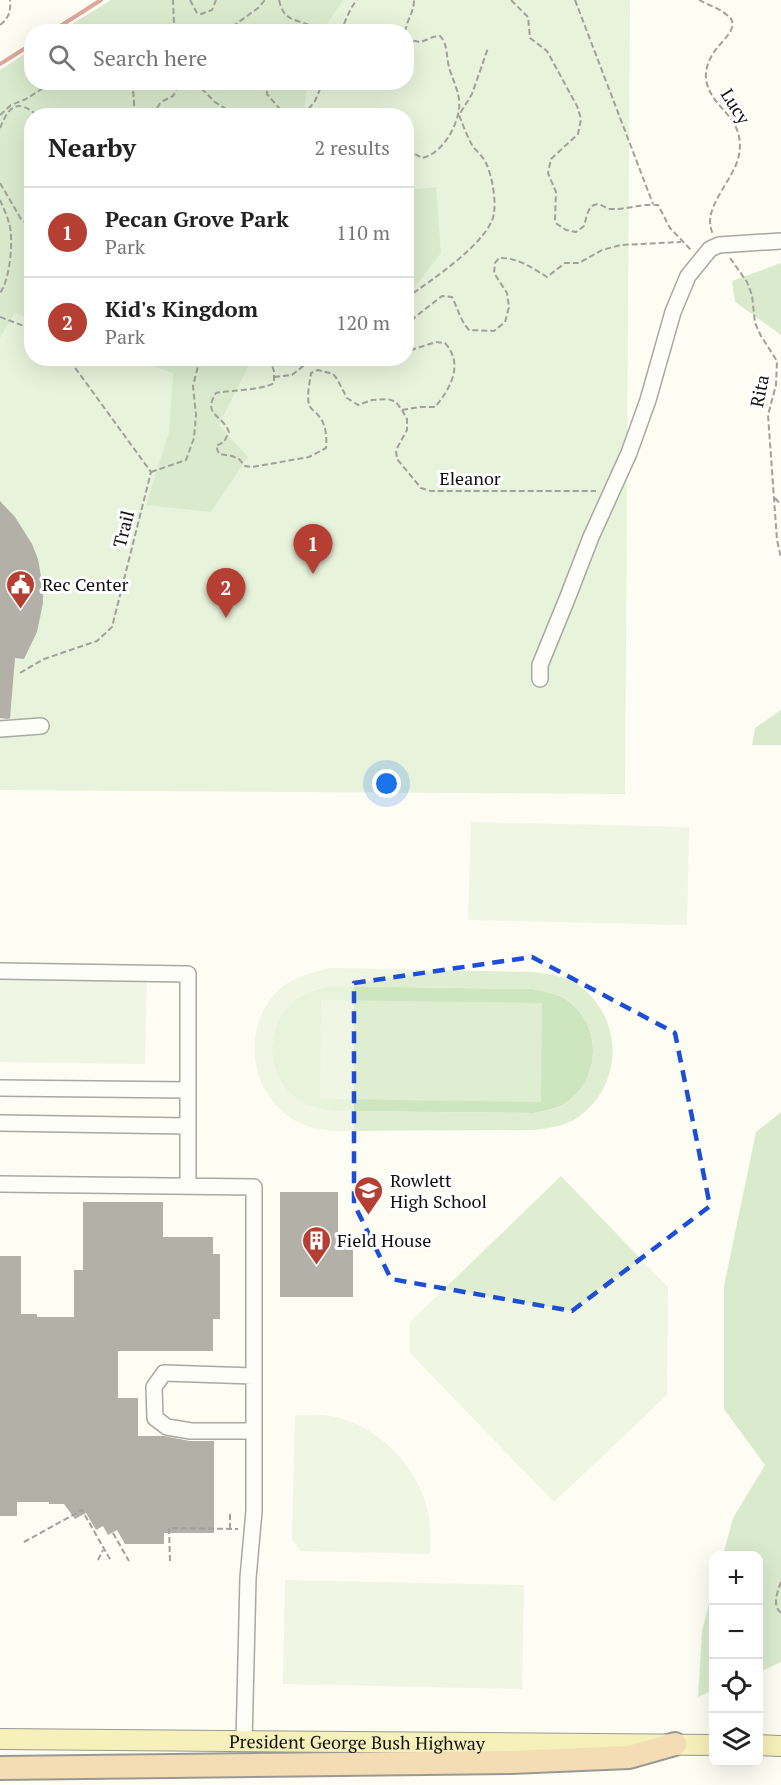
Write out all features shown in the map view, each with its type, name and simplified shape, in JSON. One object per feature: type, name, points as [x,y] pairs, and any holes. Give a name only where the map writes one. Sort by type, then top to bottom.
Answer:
[{"type":"highway","points":[[0,1768],[511,1762],[629,1757],[675,1744]]},
{"type":"main road","name":"President George Bush Highway","points":[[0,1739],[709,1745]]},
{"type":"main road","points":[[763,1745],[781,1746]]},
{"type":"lane","points":[[540,679],[540,665],[648,400],[673,312],[688,276],[710,249],[718,245],[781,241]]},
{"type":"lane","points":[[0,729],[40,726]]},
{"type":"lane","points":[[0,971],[189,974],[188,1186]]},
{"type":"lane","points":[[0,1088],[188,1090]]},
{"type":"lane","points":[[0,1123],[188,1125]]},
{"type":"lane","points":[[0,1184],[254,1187],[254,1511],[248,1578],[244,1742]]},
{"type":"lane","points":[[254,1376],[164,1373],[154,1387],[154,1418],[167,1427],[191,1431],[254,1431]]},
{"type":"path","points":[[0,25],[6,20],[11,10],[10,0]]},
{"type":"path","points":[[172,0],[173,24]]},
{"type":"path","points":[[190,0],[197,13],[201,14],[212,10],[216,0]]},
{"type":"path","points":[[236,24],[265,0]]},
{"type":"path","points":[[279,0],[283,12],[291,20],[304,24]]},
{"type":"path","points":[[345,24],[352,5],[357,0]]},
{"type":"path","points":[[406,24],[411,17],[414,0]]},
{"type":"path","points":[[511,0],[528,17],[530,38],[547,51],[577,106],[580,119],[578,134],[551,159],[548,173],[556,192],[554,205],[557,224],[566,230],[576,232],[585,226],[589,209],[594,205],[601,204],[609,209],[654,204],[658,205],[670,228],[681,242],[694,252]]},
{"type":"path","points":[[575,0],[654,204]]},
{"type":"path","name":"Lucy","points":[[699,0],[730,16],[732,22],[732,28],[714,52],[706,72],[710,92],[731,117],[738,130],[740,143],[736,166],[712,208],[709,219],[710,228],[718,245]]},
{"type":"path","points":[[414,42],[440,36],[444,41],[459,99],[459,115],[472,145],[486,161],[493,187],[494,214],[486,230],[468,252],[414,293]]},
{"type":"path","points":[[414,154],[422,158],[430,157],[438,151],[472,94],[488,48]]},
{"type":"path","points":[[0,115],[10,105],[40,90]]},
{"type":"path","points":[[133,90],[134,108]]},
{"type":"path","points":[[157,108],[161,102],[173,96],[176,90]]},
{"type":"path","points":[[203,90],[224,108]]},
{"type":"path","points":[[267,90],[267,94],[279,108]]},
{"type":"path","points":[[309,108],[320,90]]},
{"type":"path","points":[[0,128],[6,113],[12,107],[29,108]]},
{"type":"path","points":[[0,183],[24,221]]},
{"type":"path","points":[[0,200],[10,225],[10,266],[4,288],[0,293]]},
{"type":"path","points":[[414,319],[442,296],[452,297],[459,310],[460,320],[469,330],[494,331],[505,322],[509,306],[507,294],[494,273],[495,263],[499,258],[505,257],[519,262],[547,277],[565,263],[579,263],[602,250],[621,245],[681,242]]},
{"type":"path","name":"Rita","points":[[718,245],[739,268],[747,282],[752,295],[755,323],[777,361],[776,385],[768,415],[777,540],[781,558]]},
{"type":"path","points":[[0,317],[24,326]]},
{"type":"path","points":[[272,366],[274,383],[267,387],[216,393],[211,401],[212,411],[228,427],[229,432],[224,442],[216,446],[219,454],[232,456],[245,466],[252,467],[309,457],[326,448],[325,429],[319,415],[310,408],[309,401],[311,374],[318,370],[333,374],[347,398],[358,405],[372,400],[388,399],[396,402],[402,410],[435,407],[446,395],[454,375],[455,359],[452,350],[445,343],[436,342],[414,349]]},
{"type":"path","points":[[74,366],[151,472],[186,460],[194,438],[196,415],[193,386],[198,366]]},
{"type":"path","points":[[274,377],[292,375],[303,366]]},
{"type":"path","name":"Eleanor","points":[[402,410],[407,430],[396,450],[397,459],[421,488],[431,491],[612,491]]},
{"type":"path","name":"Trail","points":[[20,673],[44,659],[97,641],[112,627],[151,472]]},
{"type":"path","points":[[774,496],[781,505]]},
{"type":"path","points":[[24,1542],[82,1510],[111,1561]]},
{"type":"path","points":[[230,1511],[230,1529]]},
{"type":"path","points":[[170,1561],[169,1528],[240,1529]]},
{"type":"path","points":[[113,1533],[129,1561]]},
{"type":"path","points":[[98,1560],[104,1548]]},
{"type":"path","points":[[781,1582],[775,1604],[781,1612]]},
{"type":"highlighted area","points":[[532,957],[675,1033],[710,1206],[572,1311],[391,1279],[354,1204],[354,983]]},
{"type":"green space","points":[[111,0],[630,0],[625,794],[0,790],[0,70],[24,55],[24,90],[414,90],[414,24],[72,24]]},
{"type":"green space","points":[[111,0],[343,0],[327,24],[72,24]]},
{"type":"green space","points":[[24,55],[24,90],[306,90],[305,108],[24,108],[24,317],[15,313],[0,338],[0,70]]},
{"type":"green space","points":[[436,187],[441,253],[414,288],[414,189]]},
{"type":"green space","points":[[781,263],[781,335],[735,302],[732,281]]},
{"type":"green space","points":[[154,366],[248,366],[219,425],[248,457],[211,512],[146,505],[169,432],[173,373]]},
{"type":"green space","points":[[781,710],[781,745],[752,745],[755,728]]},
{"type":"green space","points":[[471,822],[689,827],[687,925],[468,920]]},
{"type":"green space","points":[[0,965],[147,967],[145,1064],[0,1062]]},
{"type":"green space","points":[[331,968],[533,972],[570,980],[595,1000],[605,1016],[611,1033],[611,1069],[605,1086],[595,1102],[576,1119],[559,1126],[534,1130],[331,1131],[304,1125],[286,1114],[271,1100],[261,1082],[256,1063],[255,1043],[258,1023],[267,1004],[286,984],[298,977]],"holes":[[[331,986],[533,989],[549,992],[572,1004],[588,1025],[592,1038],[592,1064],[588,1077],[572,1098],[549,1110],[534,1113],[331,1111],[316,1108],[297,1099],[277,1075],[272,1049],[277,1023],[293,1002],[306,993]]]},
{"type":"green space","points":[[331,986],[533,989],[554,994],[572,1004],[588,1025],[593,1051],[588,1077],[568,1101],[554,1108],[534,1113],[331,1111],[311,1106],[293,1096],[277,1075],[273,1062],[273,1036],[277,1023],[293,1002],[306,993]]},
{"type":"green space","points":[[321,1000],[542,1003],[541,1102],[320,1099]]},
{"type":"green space","points":[[781,1112],[781,1662],[763,1670],[763,1551],[724,1551],[733,1518],[765,1465],[724,1409],[724,1286],[756,1132]]},
{"type":"green space","points":[[561,1176],[668,1287],[667,1395],[554,1502],[410,1353],[410,1322]]},
{"type":"green space","points":[[295,1415],[328,1415],[350,1421],[366,1429],[396,1452],[417,1482],[425,1499],[430,1521],[430,1554],[301,1551],[292,1540]]},
{"type":"green space","points":[[285,1580],[524,1585],[522,1689],[283,1684]]},
{"type":"green space","points":[[709,1604],[709,1692],[698,1697],[702,1631]]},
{"type":"building","name":"Rec Center","points":[[0,501],[15,517],[32,544],[38,559],[43,588],[43,603],[37,632],[24,659],[15,658],[10,718],[8,719],[0,718]]},
{"type":"building","name":"Field House","points":[[280,1192],[338,1192],[338,1236],[353,1236],[353,1297],[280,1297]]},
{"type":"building","points":[[83,1202],[163,1202],[163,1237],[213,1237],[213,1254],[220,1254],[220,1319],[213,1319],[213,1351],[118,1351],[118,1398],[138,1398],[138,1436],[214,1441],[214,1533],[164,1533],[164,1544],[125,1544],[117,1530],[108,1535],[103,1526],[96,1530],[86,1513],[75,1519],[64,1504],[17,1502],[17,1516],[0,1516],[0,1256],[21,1256],[21,1314],[37,1314],[37,1317],[74,1317],[74,1270],[83,1270]]},
{"type":"railway","points":[[64,24],[101,0]]},
{"type":"railway","points":[[0,64],[24,49]]},
{"type":"place","name":"Pecan Grove Park","points":[[313,574]]},
{"type":"place","name":"Rec Center","points":[[21,610]]},
{"type":"place","name":"Kid's Kingdom","points":[[226,618]]},
{"type":"place","name":"Rowlett High School","points":[[369,1216]]},
{"type":"place","name":"Field House","points":[[316,1266]]}]
